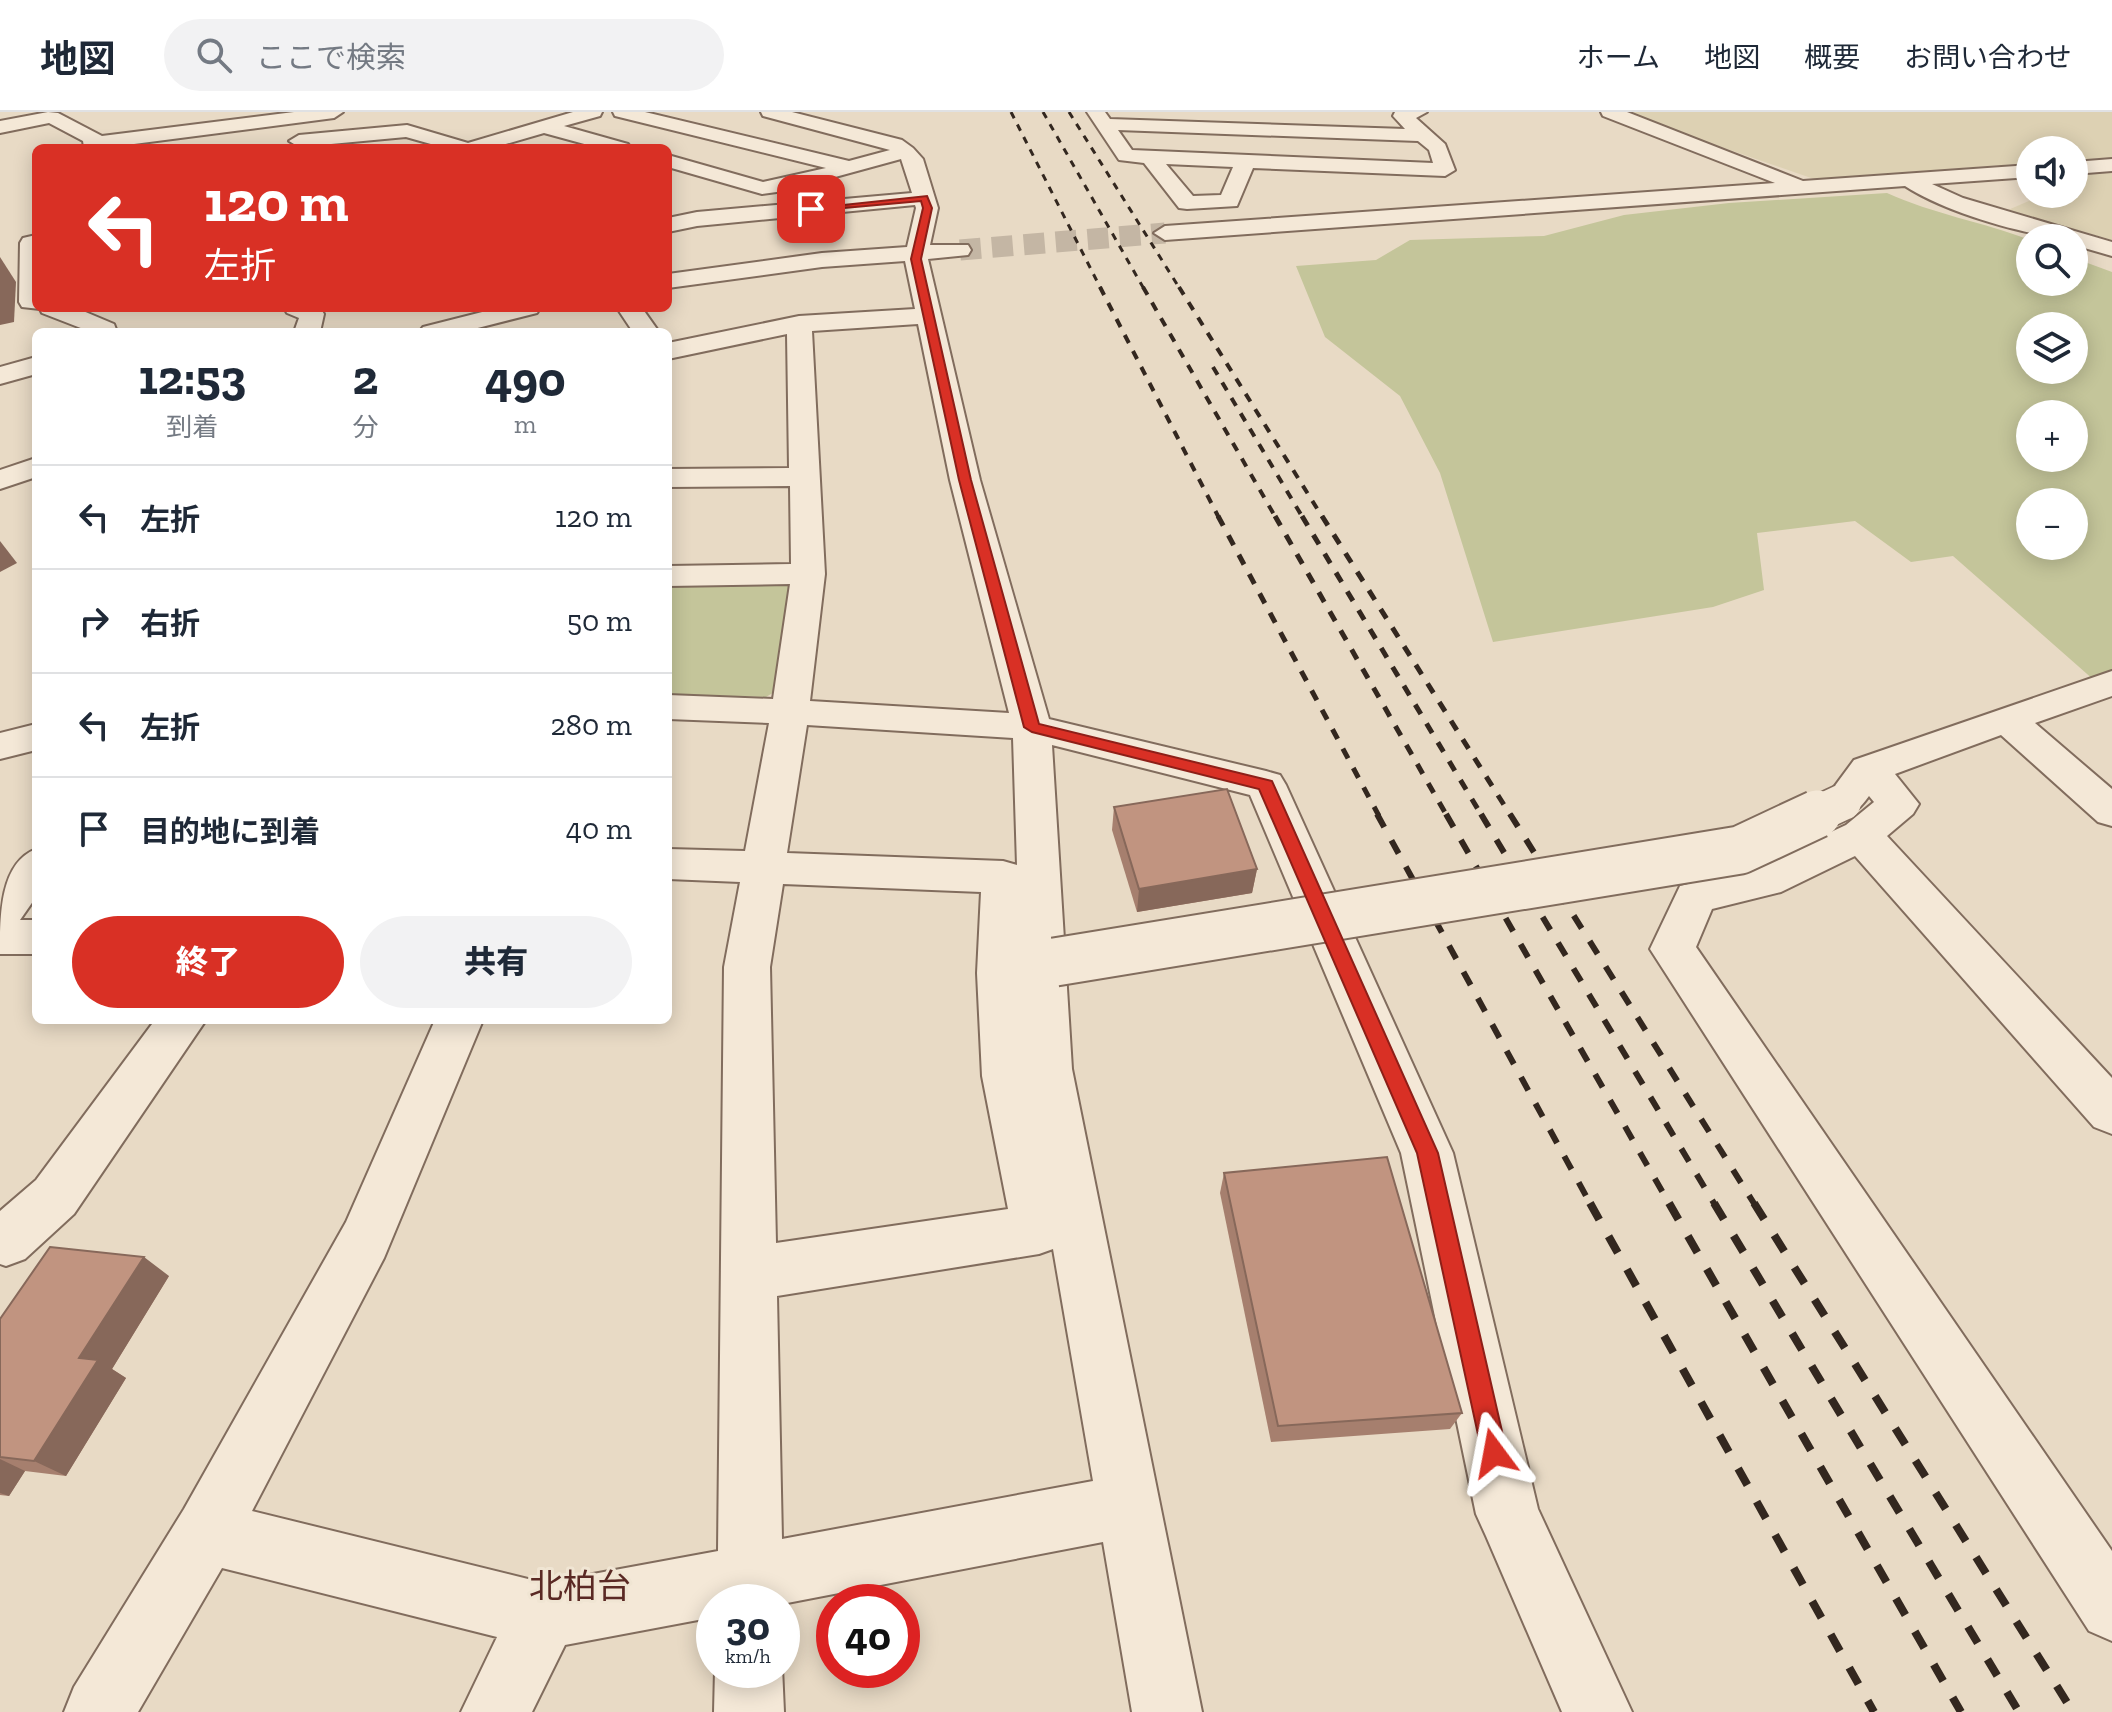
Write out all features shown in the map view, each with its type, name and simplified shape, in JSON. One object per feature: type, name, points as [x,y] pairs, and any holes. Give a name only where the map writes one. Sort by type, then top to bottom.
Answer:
[{"type":"street","points":[[0,127],[51,117],[90,143],[133,140],[334,112],[347,141]]},
{"type":"street","points":[[622,112],[851,168]]},
{"type":"street","points":[[770,112],[895,144],[913,159],[927,208],[917,253],[928,316],[965,480],[1032,727],[1048,963],[1047,1069],[1167,1712]]},
{"type":"street","points":[[1176,112],[1207,128]]},
{"type":"street","points":[[1610,112],[1808,188]]},
{"type":"street","points":[[1100,118],[1126,156],[1445,170],[1438,148],[1404,113]]},
{"type":"street","points":[[479,144],[548,119],[585,114]]},
{"type":"street","points":[[1100,118],[1207,128],[1282,121],[1329,132],[1424,135]]},
{"type":"street","points":[[548,119],[611,144]]},
{"type":"street","points":[[1281,163],[1282,121]]},
{"type":"street","points":[[90,143],[115,124]]},
{"type":"street","points":[[278,144],[347,141],[407,131],[454,144]]},
{"type":"street","points":[[672,162],[762,188],[777,187],[906,152]]},
{"type":"street","points":[[1150,157],[1187,203],[1229,201],[1246,161]]},
{"type":"street","points":[[2088,167],[2112,165]]},
{"type":"street","points":[[681,182],[708,172]]},
{"type":"street","points":[[1165,233],[2016,172]]},
{"type":"street","points":[[1907,180],[1955,203],[2112,249]]},
{"type":"street","points":[[672,224],[697,219],[924,198]]},
{"type":"street","points":[[672,211],[697,219]]},
{"type":"street","points":[[25,242],[32,302]]},
{"type":"street","points":[[672,280],[808,262],[960,250]]},
{"type":"street","points":[[63,312],[103,328]]},
{"type":"street","points":[[307,312],[312,314],[308,328]]},
{"type":"street","points":[[448,328],[512,312]]},
{"type":"street","points":[[672,350],[799,324],[928,316]]},
{"type":"street","points":[[750,1584],[747,967],[790,712],[808,574],[799,324]]},
{"type":"street","points":[[0,376],[32,366]]},
{"type":"street","points":[[0,480],[32,468]]},
{"type":"street","points":[[672,478],[805,477]]},
{"type":"street","points":[[672,576],[808,574]]},
{"type":"street","points":[[1048,963],[1740,850],[1857,802],[2007,719],[2112,683]]},
{"type":"street","points":[[672,707],[1032,727],[1266,785],[1427,1153],[1508,1514],[1597,1712]]},
{"type":"street","points":[[2007,719],[2112,812]]},
{"type":"street","points":[[0,746],[32,738]]},
{"type":"street","points":[[1857,802],[2112,1112]]},
{"type":"street","points":[[1857,802],[1766,881],[1695,897],[1673,949],[2112,1608]]},
{"type":"street","points":[[672,864],[1003,877],[1000,973],[1007,1076],[1039,1229],[748,1274]]},
{"type":"street","points":[[0,915],[32,870]]},
{"type":"street","points":[[0,937],[32,937]]},
{"type":"street","points":[[0,1239],[6,1241],[55,1197],[179,1024]]},
{"type":"street","points":[[99,1712],[207,1532],[365,1240],[457,1024]]},
{"type":"street","points":[[773,1584],[1128,1506]]},
{"type":"street","points":[[207,1532],[544,1616],[696,1596]]},
{"type":"street","points":[[496,1712],[544,1616]]},
{"type":"street","points":[[749,1688],[749,1712]]},
{"type":"shaded area","points":[[1620,112],[2112,112],[2112,158],[2088,159],[2088,136],[2016,136],[2016,164],[1814,179]]},
{"type":"shaded area","points":[[2112,171],[2112,240],[2088,233],[2088,224],[2057,224],[2008,210],[2016,207],[2088,208],[2088,172]]},
{"type":"green space","points":[[1887,193],[2016,235],[2016,296],[2088,296],[2088,263],[2112,272],[2112,675],[2095,681],[1953,556],[1911,562],[1855,521],[1757,533],[1764,590],[1713,607],[1493,642],[1440,473],[1400,396],[1325,337],[1296,266],[1376,260],[1410,240],[1544,236],[1624,215],[1729,203]]},
{"type":"green space","points":[[785,582],[793,588],[776,691],[766,697],[672,694],[672,583]]},
{"type":"building","points":[[1227,789],[1257,869],[1139,889],[1114,807]]},
{"type":"building","points":[[1387,1157],[1462,1413],[1278,1426],[1224,1173]]},
{"type":"building","points":[[50,1247],[144,1257],[79,1358],[98,1360],[34,1461],[0,1457],[0,1319]]},
{"type":"tunnel","points":[[960,250],[1165,233]]},
{"type":"railway","points":[[1011,112],[1101,289]]},
{"type":"railway","points":[[1043,112],[1144,289]]},
{"type":"railway","points":[[1069,112],[1180,289]]},
{"type":"railway","points":[[1100,287],[1219,518]]},
{"type":"railway","points":[[1143,287],[1276,518]]},
{"type":"railway","points":[[1179,287],[1323,518]]},
{"type":"railway","points":[[1213,367],[1303,518]]},
{"type":"railway","points":[[1218,516],[1379,816]]},
{"type":"railway","points":[[1275,516],[1447,816]]},
{"type":"railway","points":[[1302,516],[1482,816]]},
{"type":"railway","points":[[1322,516],[1511,816]]},
{"type":"railway","points":[[1377,814],[1591,1205]]},
{"type":"railway","points":[[1446,814],[1670,1205]]},
{"type":"railway","points":[[1481,814],[1715,1205]]},
{"type":"railway","points":[[1510,814],[1755,1205]]},
{"type":"railway","points":[[1590,1203],[1874,1712]]},
{"type":"railway","points":[[1669,1203],[1961,1712]]},
{"type":"railway","points":[[1714,1203],[2019,1712]]},
{"type":"railway","points":[[1754,1203],[2073,1712]]},
{"type":"district","name":"北柏台","points":[[580,1586]]},
{"type":"route","points":[[811,209],[924,198],[927,208],[916,259],[965,480],[1032,727],[1266,785],[1427,1153],[1494,1453]]}]
